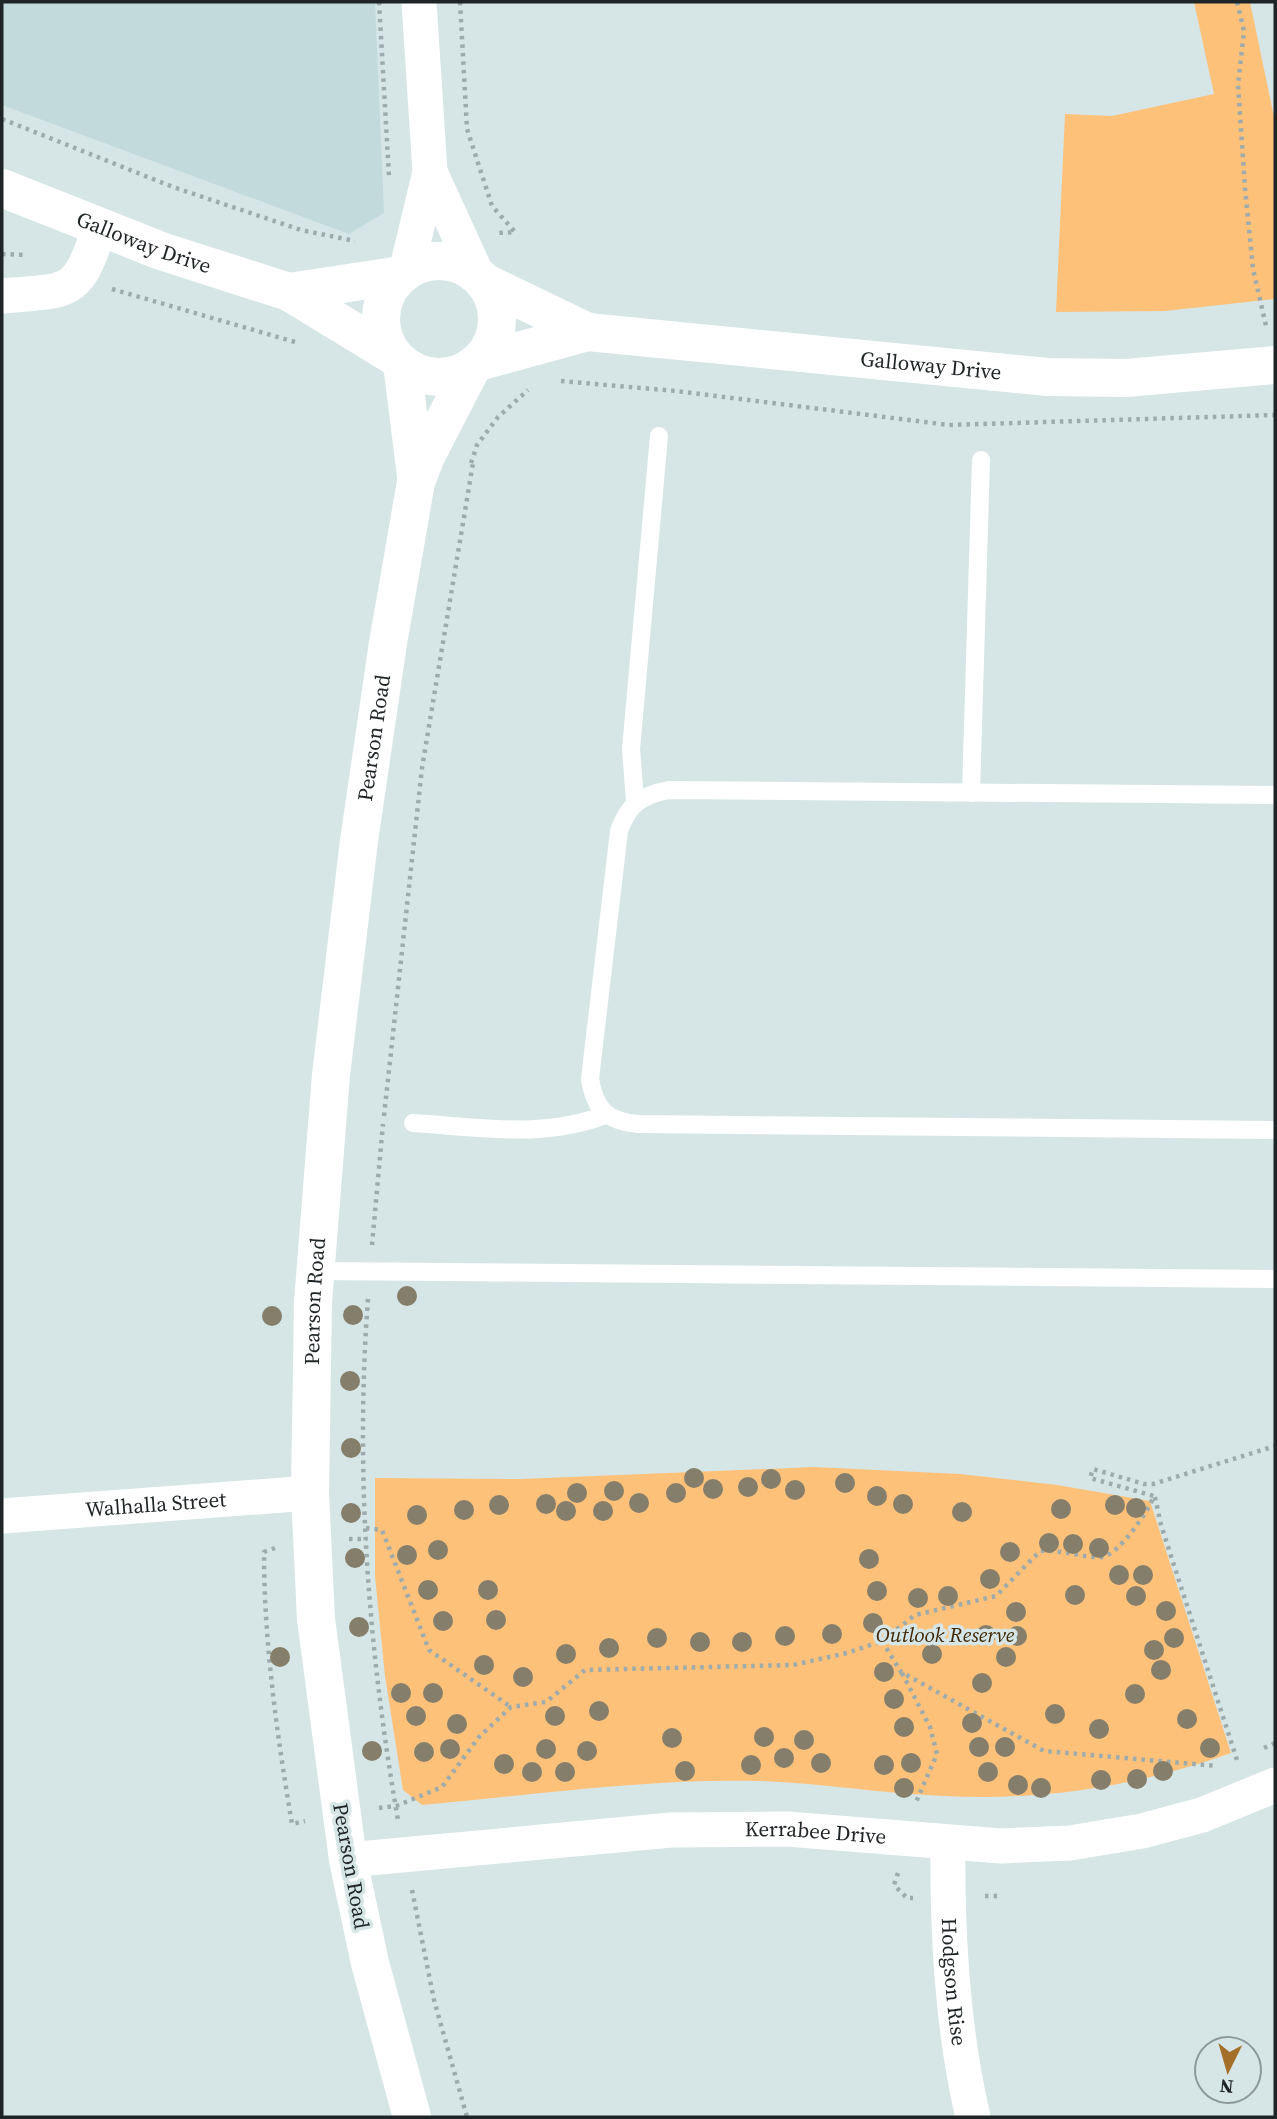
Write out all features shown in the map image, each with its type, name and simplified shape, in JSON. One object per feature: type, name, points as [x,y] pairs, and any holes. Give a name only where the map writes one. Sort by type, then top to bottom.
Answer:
[{"type":"street","points":[[419,2],[430,172],[407,261],[389,288],[382,305],[380,323],[384,340],[398,360],[418,374],[437,377],[455,375],[475,365],[492,340],[497,314],[430,172]]},
{"type":"street","name":"Galloway Drive","points":[[2,188],[99,228],[289,292],[398,360]]},
{"type":"street","points":[[2,296],[59,290],[82,275],[99,228]]},
{"type":"street","points":[[407,261],[443,261],[462,266],[481,279]]},
{"type":"street","name":"Galloway Drive","points":[[289,292],[407,261]]},
{"type":"street","name":"Galloway Drive","points":[[481,279],[588,332],[1047,377],[1126,378],[1274,365]]},
{"type":"street","name":"Galloway Drive","points":[[475,365],[588,332]]},
{"type":"street","name":"Pearson Road","points":[[398,360],[421,469]]},
{"type":"street","name":"Pearson Road","points":[[412,2117],[370,1963],[348,1860],[316,1619],[310,1493],[316,1271],[331,1075],[359,841],[421,469],[475,365]]},
{"type":"street","name":"Walhalla Street","points":[[2,1516],[310,1493]]},
{"type":"street","name":"Kerrabee Drive","points":[[348,1860],[671,1830],[787,1829],[948,1844],[1001,1846],[1070,1843],[1142,1831],[1202,1815],[1275,1785]]},
{"type":"street","name":"Hodgson Rise","points":[[948,1844],[947,1921],[953,1989],[964,2078],[973,2117]]},
{"type":"lane","points":[[659,436],[631,749],[635,801],[619,831],[590,1079],[595,1104],[605,1115],[618,1122],[659,1126],[1275,1130]]},
{"type":"lane","points":[[971,793],[981,460]]},
{"type":"lane","points":[[635,801],[668,790],[1275,795]]},
{"type":"lane","points":[[412,1123],[548,1131],[576,1126],[605,1115]]},
{"type":"lane","points":[[316,1271],[1275,1279]]},
{"type":"path","points":[[379,2],[390,185]]},
{"type":"path","points":[[459,235],[515,232],[492,206],[467,129],[460,2]]},
{"type":"path","points":[[1237,2],[1244,31],[1238,85],[1253,269],[1274,365]]},
{"type":"path","points":[[2,118],[173,187],[301,230],[349,241],[407,261]]},
{"type":"path","points":[[2,254],[33,256],[120,292],[303,344]]},
{"type":"path","points":[[556,380],[676,391],[949,425],[1275,415]]},
{"type":"path","points":[[534,386],[498,417],[477,445],[421,781],[403,931],[365,1338],[366,1528],[373,1636],[396,1806],[442,1787],[479,1737],[511,1707],[546,1702],[585,1670],[793,1665],[882,1641],[915,1615],[996,1597],[1040,1551],[1097,1557],[1110,1555],[1149,1512],[1154,1496]]},
{"type":"path","points":[[421,469],[473,463]]},
{"type":"path","points":[[1154,1496],[1090,1478],[1093,1469],[1144,1484],[1153,1484],[1275,1446]]},
{"type":"path","points":[[1154,1496],[1237,1759]]},
{"type":"path","points":[[366,1528],[382,1530],[429,1650],[511,1707]]},
{"type":"path","points":[[882,1641],[930,1727],[937,1754],[918,1802]]},
{"type":"path","points":[[901,1672],[1044,1751],[1215,1767]]},
{"type":"path","points":[[413,1895],[434,2000],[467,2117]]},
{"type":"shaded area","points":[[2,2],[375,2],[384,213],[349,234],[2,105]]},
{"type":"green space","points":[[1194,2],[1250,2],[1275,122],[1275,299],[1165,311],[1056,312],[1065,114],[1112,116],[1214,94]]},
{"type":"green space","name":"Outlook Reserve","points":[[814,1467],[960,1474],[1057,1485],[1150,1501],[1231,1753],[1196,1765],[1126,1782],[1091,1789],[1019,1796],[922,1795],[784,1782],[719,1781],[591,1788],[422,1805],[403,1790],[385,1676],[375,1576],[375,1478],[521,1479]]}]
